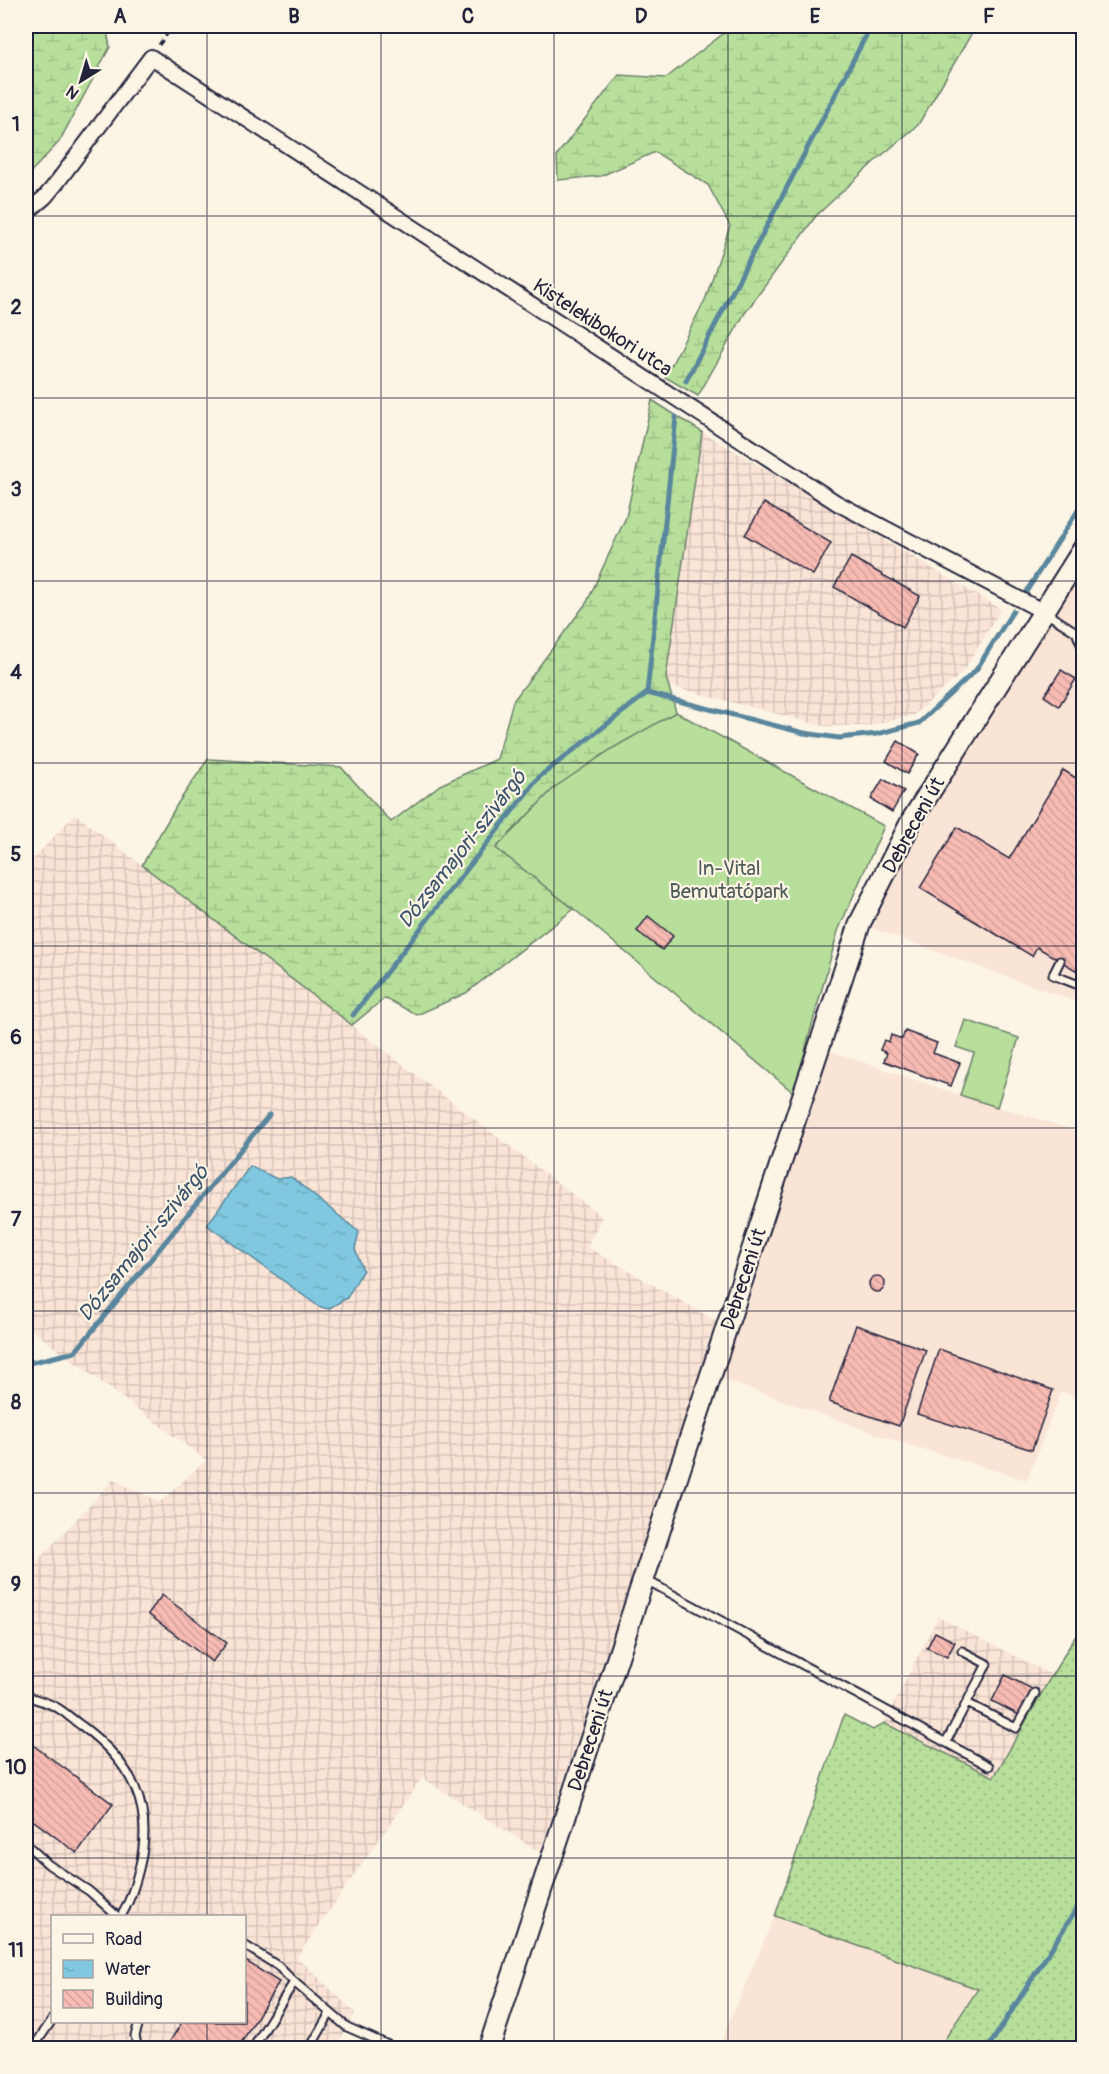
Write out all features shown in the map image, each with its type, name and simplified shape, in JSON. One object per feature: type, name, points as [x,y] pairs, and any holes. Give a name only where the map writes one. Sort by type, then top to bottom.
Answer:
[{"type":"street","points":[[26,213],[55,185],[151,57]]},
{"type":"street","name":"Kistelekibokori utca","points":[[151,57],[837,503],[1044,612]]},
{"type":"street","name":"Debreceni út","points":[[489,2049],[860,923],[912,820],[1083,548]]},
{"type":"lane","points":[[1044,612],[1076,632],[1083,651]]},
{"type":"lane","points":[[1060,961],[1053,975],[1083,987]]},
{"type":"lane","points":[[644,1579],[989,1766]]},
{"type":"lane","points":[[946,1742],[987,1664],[962,1651]]},
{"type":"lane","points":[[966,1703],[1016,1728],[1035,1694]]},
{"type":"lane","points":[[26,1696],[56,1707],[97,1737],[130,1774],[139,1794],[144,1817],[145,1838],[137,1878],[123,1915]]},
{"type":"lane","points":[[26,1844],[49,1865],[88,1891],[115,1915]]},
{"type":"lane","points":[[246,1946],[278,1966],[347,2027],[395,2049]]},
{"type":"lane","points":[[253,2049],[294,1982]]},
{"type":"lane","points":[[310,2049],[330,2013]]},
{"type":"lane","points":[[33,2049],[51,2022]]},
{"type":"lane","points":[[138,2049],[135,2036],[139,2023]]},
{"type":"path","points":[[151,57],[173,26]]},
{"type":"shaded area","points":[[702,432],[1001,609],[963,672],[914,715],[869,726],[824,726],[665,685]]},
{"type":"shaded area","points":[[1083,569],[1083,1004],[871,928],[915,838]]},
{"type":"shaded area","points":[[75,814],[602,1217],[587,1247],[716,1321],[700,1370],[708,1374],[632,1584],[628,1589],[540,1852],[422,1778],[297,1957],[355,2013],[335,2048],[26,2048],[26,1573],[113,1480],[160,1502],[206,1460],[26,1326],[26,867]]},
{"type":"shaded area","points":[[807,1043],[960,1095],[1083,1133],[1083,1400],[1061,1392],[1027,1480],[899,1442],[700,1371],[795,1094]]},
{"type":"shaded area","points":[[938,1617],[1052,1675],[994,1777],[884,1723]]},
{"type":"shaded area","points":[[775,1916],[978,1989],[939,2048],[718,2048]]},
{"type":"green space","points":[[26,26],[106,26],[110,47],[59,142],[26,177]]},
{"type":"green space","points":[[731,26],[976,26],[918,125],[816,216],[745,313],[698,396],[665,377],[705,300],[730,226],[708,185],[655,152],[601,176],[558,180],[557,155],[619,75],[666,78]]},
{"type":"green space","points":[[652,400],[702,432],[666,677],[676,712],[555,787],[496,848],[574,909],[466,993],[417,1015],[385,998],[352,1025],[142,865],[178,803],[208,759],[341,767],[391,822],[440,785],[497,759],[513,701],[587,602],[626,517]]},
{"type":"green space","name":"In-Vital Bemutatópark","points":[[676,712],[884,826],[838,931],[795,1094],[574,909],[496,848],[555,787],[613,748]]},
{"type":"green space","points":[[965,1020],[1019,1038],[997,1107],[960,1095],[974,1053],[956,1047]]},
{"type":"green space","points":[[1083,1624],[1083,2048],[939,2048],[978,1989],[775,1916],[844,1715],[873,1730],[884,1723],[994,1777]]},
{"type":"water","points":[[250,1166],[277,1179],[291,1177],[359,1232],[355,1249],[363,1270],[347,1298],[328,1309],[318,1306],[207,1225]]},
{"type":"building","points":[[764,503],[831,543],[813,575],[745,535]]},
{"type":"building","points":[[851,557],[920,596],[903,627],[834,587]]},
{"type":"building","points":[[1061,670],[1076,679],[1059,706],[1044,696]]},
{"type":"building","points":[[898,741],[919,754],[907,774],[886,761]]},
{"type":"building","points":[[1063,770],[1084,783],[1084,975],[1037,947],[1032,956],[920,888],[957,827],[1009,859]]},
{"type":"building","points":[[883,779],[904,791],[892,812],[871,799]]},
{"type":"building","points":[[648,916],[673,936],[662,950],[637,931]]},
{"type":"building","points":[[905,1031],[937,1043],[933,1053],[960,1063],[951,1086],[884,1061],[887,1053],[880,1050],[884,1040],[889,1042],[891,1035],[902,1039]]},
{"type":"building","points":[[874,1276],[880,1276],[885,1284],[883,1290],[874,1292],[869,1287],[869,1281]]},
{"type":"building","points":[[856,1325],[926,1350],[899,1426],[829,1402]]},
{"type":"building","points":[[939,1349],[1053,1390],[1032,1450],[917,1414]]},
{"type":"building","points":[[162,1595],[227,1643],[212,1662],[148,1614]]},
{"type":"building","points":[[935,1632],[955,1642],[947,1657],[927,1648]]},
{"type":"building","points":[[1005,1675],[1032,1689],[1019,1715],[992,1701]]},
{"type":"building","points":[[26,1740],[113,1804],[77,1853],[26,1815]]},
{"type":"building","points":[[246,1961],[279,1982],[238,2048],[170,2048],[167,2046],[181,2023],[246,2023]]},
{"type":"waterway","points":[[686,381],[871,26]]},
{"type":"waterway","points":[[647,693],[676,417]]},
{"type":"waterway","points":[[1026,592],[1084,501]]},
{"type":"waterway","name":"Dózsamajori-szivárgó","points":[[353,1015],[539,777],[647,693],[804,733],[839,738],[877,734],[919,723],[976,670],[1013,611]]},
{"type":"waterway","name":"Dózsamajori-szivárgó","points":[[26,1367],[29,1363],[75,1352],[269,1115]]},
{"type":"waterway","points":[[988,2048],[1084,1897]]}]
